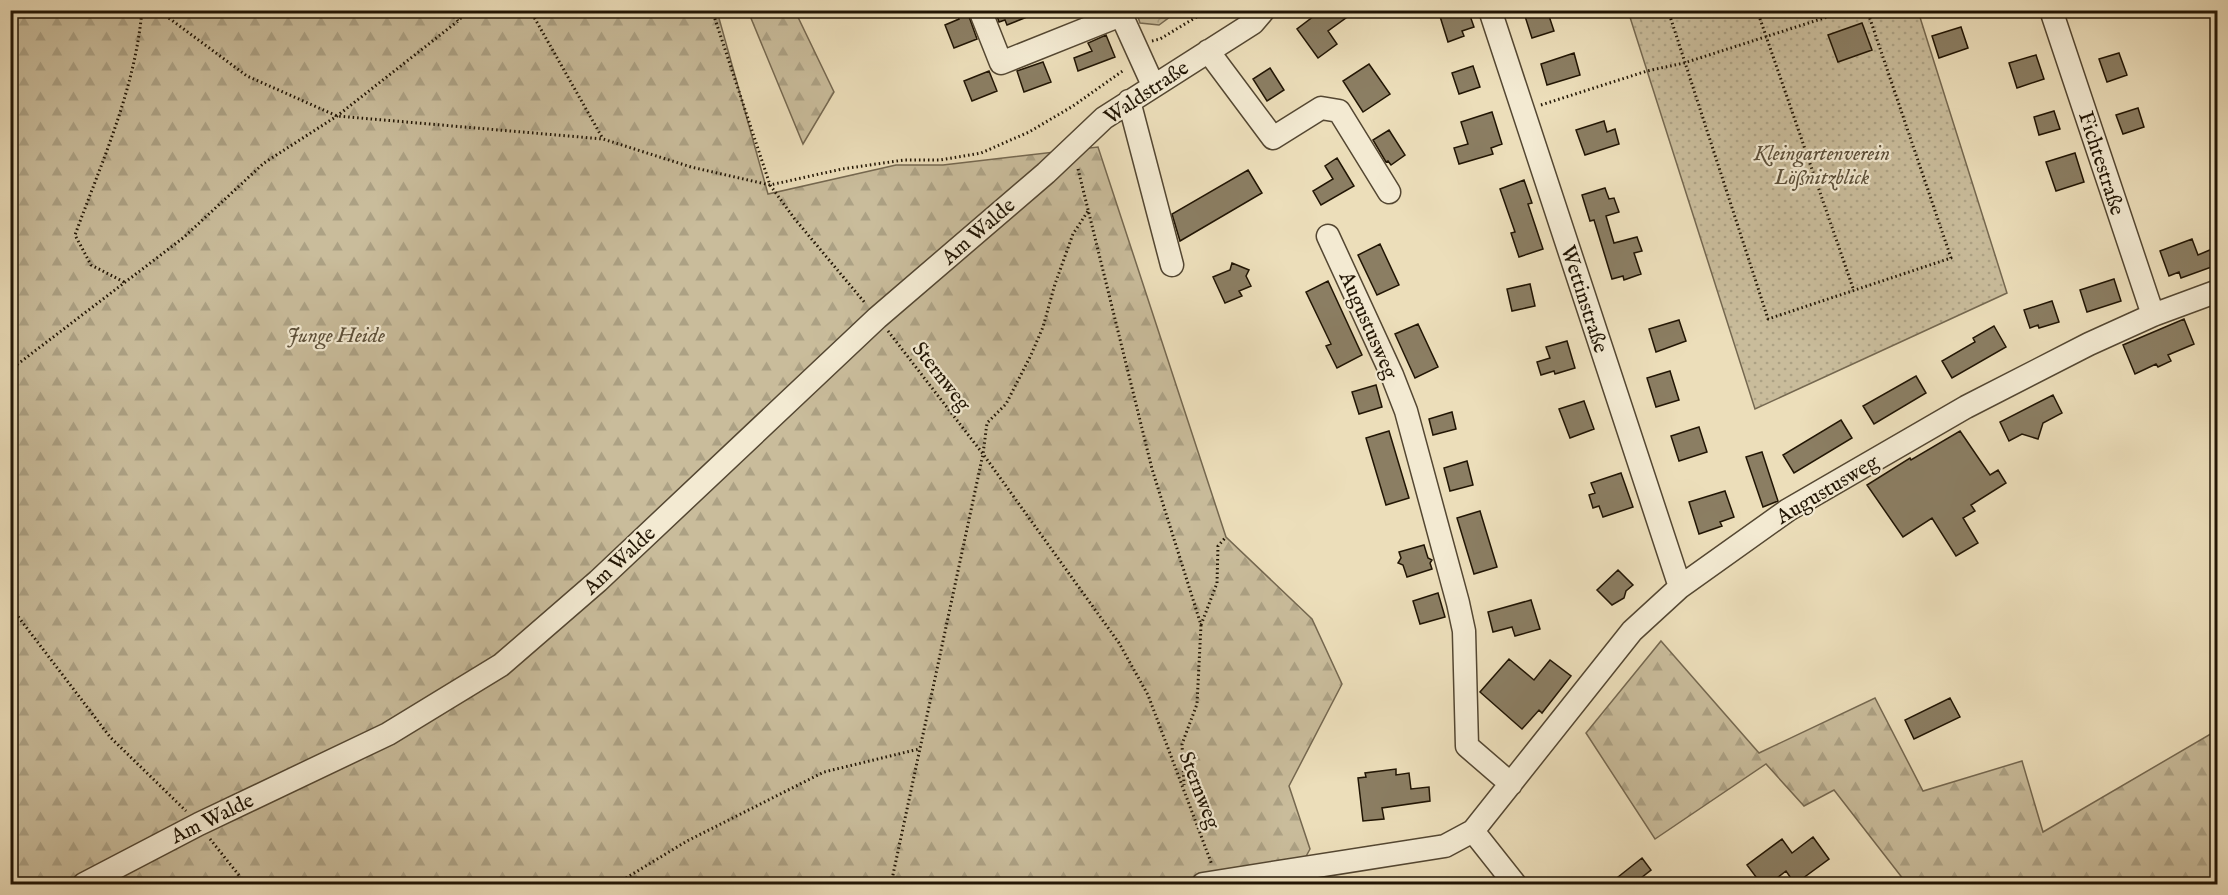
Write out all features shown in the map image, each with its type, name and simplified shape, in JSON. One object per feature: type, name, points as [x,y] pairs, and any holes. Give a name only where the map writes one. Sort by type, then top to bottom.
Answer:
[{"type":"street","points":[[980,10],[1001,63],[1120,13],[1153,85]]},
{"type":"street","name":"Waldstraße","points":[[1078,142],[1104,118],[1253,23],[1264,10]]},
{"type":"street","name":"Wettinstraße","points":[[1490,10],[1680,587]]},
{"type":"street","name":"Fichtestraße","points":[[2051,10],[2153,315]]},
{"type":"street","name":"Waldstraße","points":[[1208,51],[1273,138],[1321,108],[1339,111],[1389,192]]},
{"type":"street","points":[[1129,101],[1172,265]]},
{"type":"street","name":"Am Walde","points":[[84,885],[199,824],[388,734],[501,665],[598,581],[878,318],[1078,142]]},
{"type":"street","name":"Augustusweg","points":[[1328,236],[1392,375],[1406,411],[1464,631],[1467,746],[1511,784]]},
{"type":"street","name":"Augustusweg","points":[[1213,883],[1445,846],[1473,831],[1632,631],[1680,587],[1788,510],[1966,407],[2069,354],[2153,315],[2217,291]]},
{"type":"street","points":[[1473,831],[1515,885]]},
{"type":"path","points":[[124,282],[92,265],[75,235],[123,107],[139,44],[142,10]]},
{"type":"path","points":[[158,10],[247,76],[337,116],[603,139],[691,167],[770,185],[842,169],[904,160],[940,160],[981,153],[1029,132],[1123,72],[1134,44],[1160,39],[1208,10]]},
{"type":"path","points":[[448,10],[458,21]]},
{"type":"path","points":[[10,370],[183,238],[264,162],[337,116],[458,21],[468,10]]},
{"type":"path","points":[[530,10],[603,139]]},
{"type":"path","name":"Sternweg","points":[[712,10],[770,185],[794,218],[878,318],[983,454],[1119,643],[1148,695],[1184,790],[1213,883]]},
{"type":"path","points":[[1668,10],[1768,319],[1951,258],[1867,10]]},
{"type":"path","points":[[1757,10],[1854,291]]},
{"type":"path","points":[[1522,111],[1647,71],[1684,63],[1849,10]]},
{"type":"path","points":[[1078,142],[1088,211],[1152,469],[1201,625]]},
{"type":"path","points":[[891,885],[983,454],[987,423],[1006,404],[1031,355],[1043,327],[1073,234],[1088,211]]},
{"type":"path","points":[[1184,790],[1182,744],[1197,704],[1201,625],[1217,584],[1218,546],[1226,537]]},
{"type":"path","points":[[10,606],[110,737],[199,824],[246,885]]},
{"type":"path","points":[[626,878],[697,836],[824,772],[919,749]]},
{"type":"green space","name":"Junge Heide","points":[[10,11],[717,11],[768,194],[896,165],[943,165],[1098,147],[1226,537],[1312,619],[1342,684],[1289,786],[1310,849],[1291,884],[11,884]]},
{"type":"green space","points":[[748,11],[795,11],[834,92],[803,144]]},
{"type":"green space","points":[[1136,11],[1178,11],[1159,25],[1140,23]]},
{"type":"green space","name":"Kleingartenverein Lößnitzblick","points":[[1628,11],[1918,11],[2007,293],[1755,409]]},
{"type":"green space","points":[[1661,641],[1759,753],[1875,698],[1923,791],[2022,761],[2043,832],[2217,732],[2217,884],[1907,884],[1834,790],[1804,806],[1766,764],[1655,839],[1586,733]]},
{"type":"building","points":[[995,10],[1042,11],[1007,25],[1005,20],[999,22]]},
{"type":"building","points":[[1322,10],[1357,10],[1328,31],[1337,44],[1318,58],[1297,29]]},
{"type":"building","points":[[1438,10],[1468,10],[1474,27],[1462,31],[1464,36],[1448,42]]},
{"type":"building","points":[[1523,10],[1547,10],[1554,31],[1532,38]]},
{"type":"building","points":[[967,11],[977,39],[954,48],[945,25],[959,19],[957,15]]},
{"type":"building","points":[[1862,23],[1872,50],[1838,62],[1828,35]]},
{"type":"building","points":[[1961,27],[1968,48],[1939,58],[1932,36]]},
{"type":"building","points":[[1106,35],[1115,57],[1078,71],[1074,58],[1092,51],[1088,43]]},
{"type":"building","points":[[1574,53],[1580,75],[1547,85],[1541,64]]},
{"type":"building","points":[[2119,53],[2127,75],[2107,82],[2099,59]]},
{"type":"building","points":[[2036,55],[2044,79],[2017,88],[2009,63]]},
{"type":"building","points":[[1043,62],[1051,82],[1024,92],[1017,71]]},
{"type":"building","points":[[1369,64],[1390,94],[1363,112],[1343,81]]},
{"type":"building","points":[[1473,66],[1480,87],[1459,94],[1452,73]]},
{"type":"building","points":[[1270,68],[1284,90],[1267,101],[1253,79]]},
{"type":"building","points":[[989,71],[997,91],[972,101],[964,81]]},
{"type":"building","points":[[2138,108],[2144,127],[2123,134],[2116,115]]},
{"type":"building","points":[[2054,111],[2060,129],[2039,135],[2034,117]]},
{"type":"building","points":[[1492,112],[1502,144],[1491,148],[1493,154],[1459,164],[1454,148],[1468,144],[1461,122]]},
{"type":"building","points":[[1604,121],[1607,132],[1615,129],[1619,144],[1585,155],[1576,130]]},
{"type":"building","points":[[1389,130],[1405,155],[1391,165],[1388,161],[1386,162],[1373,140]]},
{"type":"building","points":[[2075,153],[2084,182],[2056,191],[2046,162]]},
{"type":"building","points":[[1337,158],[1354,186],[1321,205],[1313,191],[1333,179],[1325,166]]},
{"type":"building","points":[[1248,170],[1262,193],[1180,241],[1172,214]]},
{"type":"building","points":[[1524,180],[1532,203],[1528,204],[1543,249],[1519,257],[1511,233],[1515,232],[1500,189]]},
{"type":"building","points":[[1605,188],[1609,199],[1614,198],[1619,212],[1606,216],[1614,243],[1637,237],[1642,251],[1634,253],[1641,274],[1624,280],[1623,276],[1612,279],[1594,220],[1590,221],[1582,195]]},
{"type":"building","points":[[2192,239],[2198,255],[2217,247],[2217,265],[2181,278],[2179,272],[2169,276],[2160,251]]},
{"type":"building","points":[[1380,244],[1399,285],[1377,295],[1358,255]]},
{"type":"building","points":[[1232,263],[1249,270],[1246,276],[1251,286],[1239,291],[1242,296],[1225,303],[1213,277],[1230,270]]},
{"type":"building","points":[[2114,279],[2121,301],[2087,312],[2080,290]]},
{"type":"building","points":[[1328,281],[1362,355],[1337,368],[1326,346],[1331,344],[1306,292]]},
{"type":"building","points":[[1530,284],[1535,306],[1512,311],[1507,289]]},
{"type":"building","points":[[2052,301],[2059,322],[2039,328],[2038,325],[2030,328],[2024,310]]},
{"type":"building","points":[[2184,319],[2194,344],[2168,355],[2171,361],[2158,367],[2156,364],[2135,374],[2123,345]]},
{"type":"building","points":[[1679,320],[1686,341],[1656,352],[1649,329]]},
{"type":"building","points":[[1418,324],[1438,367],[1415,378],[1395,334]]},
{"type":"building","points":[[1994,326],[2006,347],[1952,378],[1942,361],[1975,342],[1973,338]]},
{"type":"building","points":[[1567,341],[1575,368],[1555,374],[1554,371],[1541,375],[1537,362],[1550,358],[1546,347]]},
{"type":"building","points":[[1670,371],[1679,400],[1656,407],[1647,378]]},
{"type":"building","points":[[1916,376],[1926,393],[1874,424],[1863,406]]},
{"type":"building","points":[[1376,385],[1382,407],[1359,414],[1352,392]]},
{"type":"building","points":[[2053,395],[2062,413],[2043,423],[2038,439],[2022,434],[2009,441],[2000,422]]},
{"type":"building","points":[[1584,401],[1594,429],[1570,438],[1559,409]]},
{"type":"building","points":[[1452,412],[1456,429],[1433,435],[1429,419]]},
{"type":"building","points":[[1841,420],[1852,438],[1794,473],[1783,455]]},
{"type":"building","points":[[1699,427],[1707,452],[1679,461],[1671,436]]},
{"type":"building","points":[[1389,431],[1409,498],[1386,505],[1366,438]]},
{"type":"building","points":[[1960,431],[1990,475],[1998,470],[2006,483],[1971,505],[1975,511],[1963,518],[1978,543],[1956,556],[1932,518],[1903,537],[1867,485]]},
{"type":"building","points":[[1762,452],[1778,501],[1763,507],[1746,457]]},
{"type":"building","points":[[1467,461],[1473,485],[1450,491],[1444,468]]},
{"type":"building","points":[[1621,473],[1633,507],[1603,517],[1599,506],[1593,508],[1589,495],[1595,493],[1591,483]]},
{"type":"building","points":[[1725,491],[1734,517],[1720,522],[1722,526],[1699,534],[1689,502]]},
{"type":"building","points":[[1480,511],[1497,567],[1474,574],[1457,518]]},
{"type":"building","points":[[1424,545],[1428,558],[1432,560],[1430,563],[1432,569],[1407,577],[1403,565],[1398,563],[1401,558],[1399,552]]},
{"type":"building","points":[[1618,570],[1633,585],[1626,591],[1624,598],[1612,605],[1597,590]]},
{"type":"building","points":[[1438,593],[1445,617],[1420,624],[1413,601]]},
{"type":"building","points":[[1531,600],[1540,629],[1515,636],[1512,627],[1493,632],[1488,612]]},
{"type":"building","points":[[1509,659],[1534,680],[1550,660],[1571,676],[1542,713],[1539,710],[1522,729],[1480,692]]},
{"type":"building","points":[[1950,698],[1960,717],[1914,739],[1905,720]]},
{"type":"building","points":[[1396,769],[1396,775],[1409,773],[1411,789],[1429,787],[1430,801],[1382,808],[1384,819],[1363,821],[1358,778],[1366,777],[1365,773]]},
{"type":"building","points":[[1813,837],[1829,859],[1795,884],[1786,871],[1768,885],[1762,885],[1747,865],[1782,839],[1792,853]]},
{"type":"building","points":[[1642,858],[1651,870],[1632,885],[1608,885]]}]
